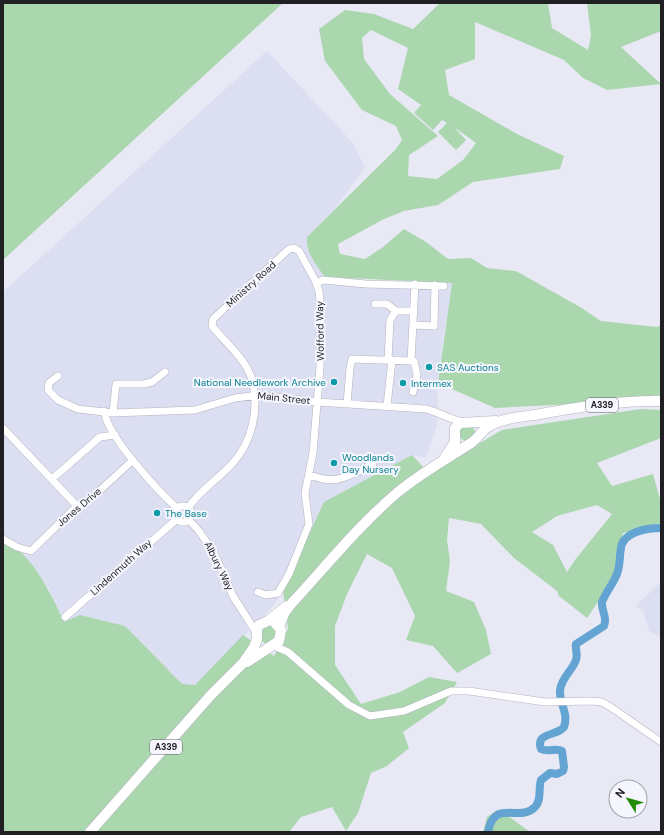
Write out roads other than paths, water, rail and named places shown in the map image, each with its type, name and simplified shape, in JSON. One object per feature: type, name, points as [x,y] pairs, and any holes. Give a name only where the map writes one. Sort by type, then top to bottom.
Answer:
[{"type":"highway","name":"A339","points":[[279,626],[285,612],[292,603],[372,515],[405,486],[474,439],[490,425],[502,421],[556,411],[638,401],[661,401]]},
{"type":"highway","name":"A339","points":[[465,421],[502,421]]},
{"type":"highway","points":[[465,421],[476,428],[474,439],[464,444],[455,436],[457,425],[465,421]]},
{"type":"highway","name":"A339","points":[[444,459],[453,447],[455,436]]},
{"type":"highway","name":"A339","points":[[90,832],[210,696],[243,663],[252,652],[261,629],[292,603]]},
{"type":"highway","points":[[274,622],[279,626],[282,634],[275,644],[262,645],[261,629],[274,622]]},
{"type":"highway","name":"A339","points":[[243,663],[275,644]]},
{"type":"street","name":"Wofford Way","points":[[258,592],[266,595],[278,593],[289,574],[309,524],[305,493],[310,474],[315,436],[322,327],[320,300],[316,283],[299,251],[294,248],[289,249]]},
{"type":"street","name":"Ministry Road","points":[[254,395],[248,371],[212,326],[213,319],[289,249]]},
{"type":"street","points":[[316,283],[323,280],[366,284],[415,284],[444,286]]},
{"type":"street","points":[[411,361],[415,284]]},
{"type":"street","points":[[413,325],[434,326],[435,285]]},
{"type":"street","points":[[375,304],[388,304],[396,311],[413,311]]},
{"type":"street","points":[[387,406],[390,360],[390,320],[396,311]]},
{"type":"street","points":[[347,404],[352,359],[414,361],[417,375],[413,392]]},
{"type":"street","points":[[113,412],[116,384],[144,384],[152,382],[165,372]]},
{"type":"street","name":"Main Street","points":[[58,376],[49,383],[48,390],[51,395],[58,400],[78,409],[113,412],[196,410],[235,398],[254,395],[274,396],[317,402],[426,408],[453,420],[465,421]]},
{"type":"street","points":[[188,508],[231,466],[244,448],[253,422],[254,395]]},
{"type":"street","points":[[104,411],[106,420],[132,460],[177,508]]},
{"type":"street","points":[[441,414],[455,436]]},
{"type":"street","points":[[3,428],[78,506]]},
{"type":"street","points":[[52,479],[100,437],[115,435]]},
{"type":"street","name":"Jones Drive","points":[[3,539],[17,547],[31,551],[78,506],[85,504],[132,460]]},
{"type":"street","points":[[310,474],[332,481],[340,479],[373,464]]},
{"type":"street","points":[[177,508],[184,506],[188,508]]},
{"type":"street","points":[[177,508],[175,514],[177,519],[184,521],[188,519],[190,512],[188,508]]},
{"type":"street","name":"Lindenmuth Way","points":[[65,617],[177,519]]},
{"type":"street","name":"Albury Way","points":[[188,519],[199,531],[214,552],[233,596],[247,616],[261,629]]},
{"type":"street","points":[[275,644],[288,652],[349,705],[370,716],[404,711],[451,691],[469,691],[545,702],[568,700],[602,702],[661,742]]},
{"type":"waterway","points":[[488,832],[491,822],[496,816],[502,813],[522,813],[535,807],[539,798],[541,780],[550,773],[557,774],[563,771],[562,751],[544,750],[541,749],[540,744],[544,737],[557,732],[564,727],[565,713],[560,690],[563,681],[576,660],[576,644],[604,626],[605,617],[602,602],[617,574],[622,544],[633,533],[661,528]]},
{"type":"place","name":"SAS Auctions","points":[[429,367]]},
{"type":"place","name":"National Needlework Archive","points":[[334,382]]},
{"type":"place","name":"Intermex","points":[[403,383]]},
{"type":"place","name":"Woodlands Day Nursery","points":[[334,463]]},
{"type":"place","name":"The Base","points":[[157,513]]}]
